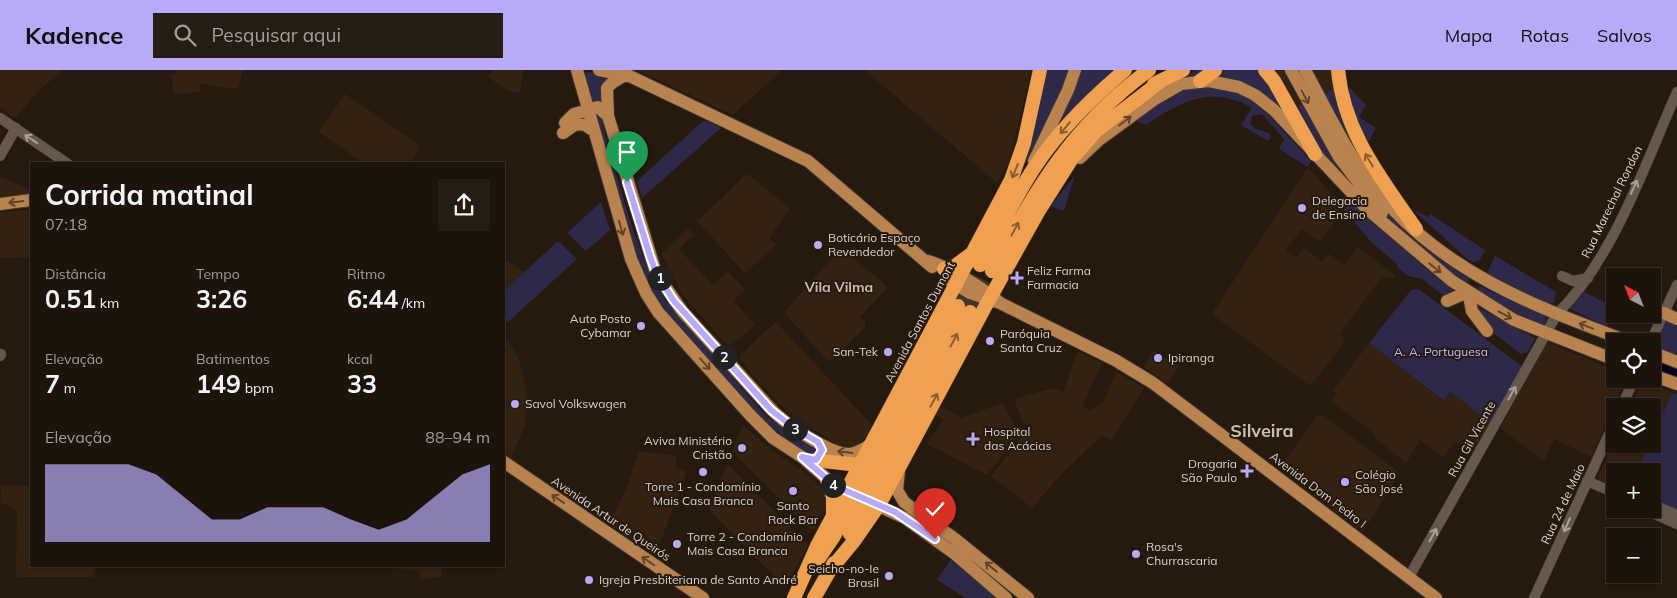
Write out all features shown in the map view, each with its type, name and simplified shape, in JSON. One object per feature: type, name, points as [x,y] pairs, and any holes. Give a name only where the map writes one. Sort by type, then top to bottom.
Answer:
[{"type":"highway","name":"Avenida Santos Dumont","points":[[814,598],[874,503],[896,460],[962,312],[959,281],[1015,171],[1042,70]]},
{"type":"highway","points":[[1125,70],[1071,121],[1046,151],[1025,183],[986,268],[1045,176],[1081,130],[1107,104],[1149,70]]},
{"type":"highway","points":[[1107,104],[1183,70]]},
{"type":"highway","points":[[1200,81],[1215,70]]},
{"type":"highway","points":[[1265,70],[1274,81],[1315,154]]},
{"type":"highway","points":[[1338,70],[1339,82],[1354,134],[1373,168],[1416,229]]},
{"type":"highway","name":"Avenida Santos Dumont","points":[[866,466],[872,444],[962,312],[993,299],[1007,268],[1038,212],[1078,152],[1096,131],[1161,81]]},
{"type":"highway","points":[[944,269],[954,266],[974,252],[976,262],[985,272],[998,273],[1007,268]]},
{"type":"highway","name":"Avenida Santos Dumont","points":[[804,579],[825,551],[866,466],[962,312]]},
{"type":"highway","points":[[809,458],[866,466],[896,460]]},
{"type":"highway","points":[[827,480],[833,498],[833,516]]},
{"type":"highway","name":"Avenida Santos Dumont","points":[[794,598],[817,546],[833,516],[851,494]]},
{"type":"main road","points":[[577,70],[630,259],[652,303],[758,423],[778,441],[809,458],[827,480],[851,494],[900,514],[935,539],[1006,598]]},
{"type":"main road","points":[[599,70],[621,72],[808,161],[928,261],[959,281]]},
{"type":"main road","points":[[1025,183],[1076,70]]},
{"type":"main road","points":[[1291,70],[1325,121],[1350,152],[1374,188],[1391,207],[1444,254],[1477,277],[1510,295],[1606,333]]},
{"type":"main road","points":[[1305,70],[1325,121],[1353,178],[1404,240]]},
{"type":"main road","points":[[621,72],[607,88],[608,116],[650,256],[667,291],[682,311],[771,410],[795,429],[818,442],[847,454],[854,453],[872,444]]},
{"type":"main road","points":[[1062,175],[1099,140],[1155,99],[1181,84],[1200,81],[1228,83],[1255,95],[1274,110],[1366,208],[1438,270],[1468,292],[1508,317],[1606,356]]},
{"type":"main road","points":[[594,130],[585,125],[576,124],[564,128],[574,114],[599,107],[608,116]]},
{"type":"main road","points":[[0,204],[30,200]]},
{"type":"main road","name":"Avenida Dom Pedro I","points":[[928,261],[944,269],[959,281],[1115,360],[1160,388],[1436,598]]},
{"type":"main road","points":[[1447,301],[1468,292]]},
{"type":"main road","points":[[1468,292],[1472,311],[1486,331]]},
{"type":"main road","points":[[1664,313],[1677,319]]},
{"type":"main road","points":[[1661,356],[1677,362]]},
{"type":"main road","points":[[1661,378],[1677,384]]},
{"type":"main road","points":[[809,458],[822,450],[818,442]]},
{"type":"main road","points":[[896,460],[897,484],[899,494],[904,502],[955,539],[1028,598]]},
{"type":"main road","name":"Avenida Artur de Queirós","points":[[505,463],[703,598]]},
{"type":"street","name":"Rua Marechal Rondon","points":[[1557,314],[1588,278],[1614,232],[1677,92]]},
{"type":"street","points":[[0,118],[65,162]]},
{"type":"street","points":[[0,156],[16,128]]},
{"type":"street","points":[[1562,276],[1573,281],[1588,278]]},
{"type":"street","points":[[1655,333],[1677,286]]},
{"type":"street","name":"Rua Gil Vicente","points":[[1409,577],[1557,314]]},
{"type":"street","name":"Rua 24 de Maio","points":[[1534,598],[1606,441]]},
{"type":"street","points":[[1588,481],[1606,489]]},
{"type":"street","points":[[1661,508],[1677,515]]},
{"type":"street","points":[[1661,517],[1677,524]]},
{"type":"shaded area","points":[[0,70],[63,70],[39,90],[17,116],[13,117],[0,107]]},
{"type":"shaded area","points":[[177,70],[243,70],[238,89],[200,84],[200,92],[174,94],[171,75],[177,74]]},
{"type":"shaded area","points":[[492,70],[523,70],[520,93],[510,92],[488,77]]},
{"type":"shaded area","points":[[637,70],[782,70],[733,115]]},
{"type":"shaded area","points":[[865,70],[1031,70],[1009,162],[997,183]]},
{"type":"shaded area","points":[[1274,70],[1333,70],[1335,88],[1293,108]]},
{"type":"shaded area","points":[[345,94],[418,144],[419,150],[410,162],[362,162],[319,132]]},
{"type":"shaded area","points":[[1308,167],[1344,210],[1320,242],[1302,229],[1286,250],[1296,258],[1304,248],[1322,262],[1329,254],[1344,265],[1358,247],[1395,275],[1393,278],[1382,277],[1340,333],[1344,339],[1342,346],[1310,386],[1212,314]]},
{"type":"shaded area","points":[[747,174],[790,208],[769,238],[776,245],[745,273],[697,221]]},
{"type":"shaded area","points":[[0,177],[30,189],[30,193],[0,197]]},
{"type":"shaded area","points":[[30,209],[30,257],[0,258],[0,213]]},
{"type":"shaded area","points":[[688,229],[694,235],[679,249],[713,285],[728,271],[745,290],[733,301],[755,325],[728,346],[679,289],[661,254]]},
{"type":"shaded area","points":[[841,248],[888,287],[860,317],[865,322],[865,328],[829,362],[786,315],[785,311]]},
{"type":"shaded area","points":[[505,259],[524,272],[505,290]]},
{"type":"shaded area","points":[[776,322],[871,424],[868,434],[856,446],[847,449],[840,446],[793,416],[778,403],[740,360],[740,355]]},
{"type":"shaded area","name":"Savol Volkswagen","points":[[505,337],[518,357],[527,393],[525,425],[511,457],[505,453]]},
{"type":"shaded area","points":[[1369,343],[1443,401],[1450,391],[1490,423],[1473,454],[1456,441],[1443,457],[1420,440],[1406,463],[1375,438],[1374,433],[1331,401],[1337,394],[1333,391]]},
{"type":"shaded area","points":[[1550,343],[1606,367],[1606,388],[1622,388],[1617,398],[1606,398],[1606,424],[1591,457],[1554,439],[1544,461],[1500,428],[1545,345]]},
{"type":"shaded area","name":"Ipiranga","points":[[1154,350],[1179,366],[1168,384],[1144,366]]},
{"type":"shaded area","points":[[1078,351],[1102,363],[1083,405],[1089,411],[1104,401],[1116,371],[1144,388],[1112,440],[1102,436],[1063,472],[1032,508],[991,476],[1032,424],[1024,425],[1014,399],[1053,388],[1063,392]]},
{"type":"shaded area","points":[[1661,387],[1672,392],[1661,417],[1661,398],[1634,398],[1640,388]]},
{"type":"shaded area","name":"Hospital das Acácias","points":[[1003,403],[1019,435],[987,475],[927,444],[944,420],[934,414],[939,405],[961,418]]},
{"type":"shaded area","name":"Colégio São José","points":[[1323,415],[1400,473],[1363,532],[1280,468],[1316,417]]},
{"type":"shaded area","points":[[743,425],[769,448],[808,475],[821,487],[825,496],[825,508],[815,529],[810,529],[732,451]]},
{"type":"shaded area","points":[[639,451],[677,456],[675,468],[687,471],[655,556],[609,523],[626,490]]},
{"type":"shaded area","points":[[1609,453],[1645,453],[1641,463],[1606,463],[1606,483],[1599,480],[1598,477]]},
{"type":"shaded area","points":[[727,464],[808,545],[786,588],[709,510]]},
{"type":"shaded area","points":[[1,485],[30,486],[30,567],[96,567],[93,577],[16,577],[17,511],[1,502]]},
{"type":"shaded area","points":[[387,567],[441,567],[442,576],[421,580],[420,571]]},
{"type":"green space","points":[[1048,70],[1073,70],[1051,120],[1011,188]]},
{"type":"green space","points":[[1078,70],[1116,70],[1050,135]]},
{"type":"green space","points":[[1197,70],[1258,70],[1266,79],[1287,118],[1267,100],[1202,77],[1179,78]]},
{"type":"green space","points":[[588,72],[612,75],[601,102],[591,102],[584,75]]},
{"type":"green space","points":[[1346,84],[1366,105],[1359,117],[1376,128],[1367,144],[1373,152],[1370,156],[1361,139]]},
{"type":"green space","points":[[1200,85],[1234,91],[1256,102],[1311,161],[1308,167],[1279,149],[1284,139],[1262,114],[1252,116],[1250,124],[1256,129],[1269,133],[1271,137],[1268,141],[1241,125],[1252,108],[1237,101],[1210,97],[1197,99],[1172,109],[1146,125],[1132,119],[1179,90]]},
{"type":"green space","points":[[1335,88],[1373,179],[1330,108],[1310,118],[1339,170],[1315,148],[1293,108]]},
{"type":"green space","points":[[594,111],[603,115],[603,128],[636,238],[644,259],[665,300],[766,416],[790,434],[817,448],[817,454],[802,450],[755,411],[701,353],[659,301],[640,265],[630,236]]},
{"type":"green space","points":[[704,120],[721,128],[642,198],[637,181]]},
{"type":"green space","points":[[1075,175],[1064,211],[1051,206]]},
{"type":"green space","points":[[1361,180],[1411,234],[1438,257],[1469,279],[1466,285],[1393,223],[1381,210]]},
{"type":"green space","points":[[1352,200],[1418,262],[1455,292],[1445,296],[1422,279],[1408,276],[1398,268],[1396,263],[1371,242],[1344,210]]},
{"type":"green space","points":[[601,202],[610,230],[586,251],[567,233]]},
{"type":"green space","points":[[1411,208],[1428,217],[1430,214],[1485,250],[1479,261],[1472,262],[1465,257]]},
{"type":"green space","points":[[558,241],[577,259],[508,322],[505,318],[505,290]]},
{"type":"green space","points":[[1495,256],[1556,292],[1554,303],[1539,301],[1530,297],[1487,273]]},
{"type":"green space","points":[[1479,286],[1545,316],[1547,319],[1542,327],[1514,316],[1478,292]]},
{"type":"green space","name":"A. A. Portuguesa","points":[[1412,289],[1420,290],[1523,367],[1490,423],[1450,391],[1444,401],[1369,343]]},
{"type":"green space","points":[[1584,292],[1606,303],[1606,323],[1609,323],[1607,327],[1570,309]]},
{"type":"green space","points":[[1477,307],[1535,338],[1528,352],[1521,354],[1488,329]]},
{"type":"green space","points":[[1667,320],[1677,324],[1677,351],[1675,355],[1661,351],[1660,333]]},
{"type":"green space","points":[[1672,392],[1677,394],[1677,510],[1661,503],[1661,463],[1641,463],[1645,453],[1661,453],[1661,417]]},
{"type":"green space","points":[[952,558],[999,598],[966,598],[937,580]]},
{"type":"waterway","points":[[1661,367],[1677,373]]},
{"type":"tunnel","points":[[958,306],[980,265]]},
{"type":"tunnel","points":[[970,312],[992,271]]},
{"type":"place","name":"Delegacia de Ensino","points":[[1302,208]]},
{"type":"place","name":"Boticário Espaço Revendedor","points":[[818,245]]},
{"type":"place","name":"Feliz Farma Farmacia","points":[[1017,278]]},
{"type":"place","name":"Auto Posto Cybamar","points":[[641,326]]},
{"type":"place","name":"Paróquia Santa Cruz","points":[[990,341]]},
{"type":"place","name":"San-Tek","points":[[888,352]]},
{"type":"place","name":"Ipiranga","points":[[1158,358]]},
{"type":"place","name":"Savol Volkswagen","points":[[515,404]]},
{"type":"place","name":"Hospital das Acácias","points":[[973,439]]},
{"type":"place","name":"Aviva Ministério Cristão","points":[[742,448]]},
{"type":"place","name":"Drogaria São Paulo","points":[[1247,471]]},
{"type":"place","name":"Torre 1 - Condomínio Mais Casa Branca","points":[[703,472]]},
{"type":"place","name":"Colégio São José","points":[[1345,482]]},
{"type":"place","name":"Santo Rock Bar","points":[[793,491]]},
{"type":"place","name":"Torre 2 - Condomínio Mais Casa Branca","points":[[677,544]]},
{"type":"place","name":"Rosa's Churrascaria","points":[[1136,554]]},
{"type":"place","name":"Seicho-no-Ie Brasil","points":[[889,576]]},
{"type":"place","name":"Igreja Presbiteriana de Santo André","points":[[589,580]]},
{"type":"district","name":"Vila Vilma","points":[[839,287]]},
{"type":"district","name":"Silveira","points":[[1262,431]]},
{"type":"route","points":[[627,182],[656,273],[667,291],[682,311],[771,410],[795,429],[818,442],[822,450],[816,460],[802,457],[835,486],[895,512],[935,539]]}]
